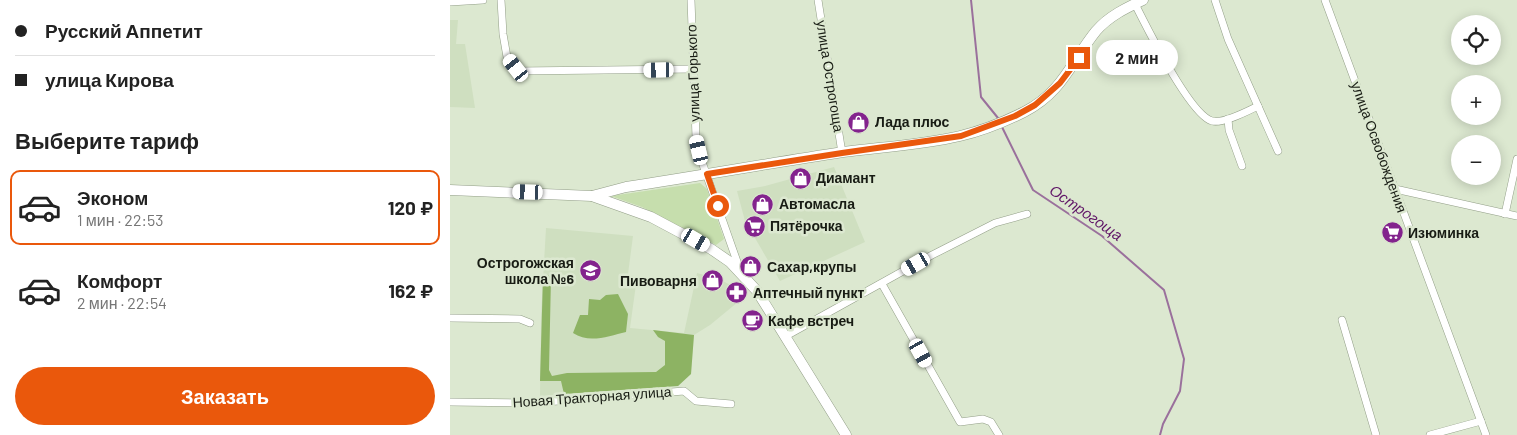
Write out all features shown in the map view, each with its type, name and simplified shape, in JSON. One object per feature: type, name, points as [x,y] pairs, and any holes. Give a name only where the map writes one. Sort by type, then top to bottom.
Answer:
[{"type":"main road","points":[[450,190],[592,196],[707,174],[961,136],[1015,116],[1035,105],[1053,91],[1068,74],[1096,31],[1114,16],[1139,2]]},
{"type":"main road","points":[[592,196],[651,216],[711,249],[740,272],[758,291],[846,435]]},
{"type":"street","points":[[450,2],[483,0]]},
{"type":"street","points":[[501,0],[503,34],[507,57],[518,71],[693,69]]},
{"type":"street","name":"улица Горького","points":[[691,0],[696,137],[702,162],[740,272]]},
{"type":"street","name":"улица Острогоща","points":[[818,0],[842,153]]},
{"type":"street","points":[[1215,0],[1228,39],[1278,151]]},
{"type":"street","name":"улица Освобождения","points":[[1325,0],[1486,435]]},
{"type":"street","points":[[1139,2],[1169,69],[1191,102],[1208,120],[1213,122],[1228,119],[1258,106]]},
{"type":"street","points":[[1228,119],[1229,130],[1242,166]]},
{"type":"street","points":[[1505,214],[1517,160]]},
{"type":"street","points":[[1395,189],[1517,216]]},
{"type":"street","points":[[786,336],[932,255],[995,223],[1028,214]]},
{"type":"street","points":[[882,284],[960,422],[983,419],[991,422],[998,435]]},
{"type":"street","points":[[450,318],[520,319],[530,323]]},
{"type":"street","points":[[1342,320],[1376,435]]},
{"type":"street","name":"Новая Тракторная улица","points":[[450,402],[533,403],[684,391],[696,401],[731,404]]},
{"type":"street","points":[[1430,435],[1481,421]]},
{"type":"shaded area","points":[[450,20],[458,20],[456,44],[465,44],[475,108],[450,107]]},
{"type":"shaded area","points":[[834,167],[865,242],[780,281],[745,221],[737,191],[765,186]]},
{"type":"shaded area","points":[[700,183],[707,189],[724,239],[716,245],[642,207],[611,196]]},
{"type":"shaded area","points":[[546,228],[633,236],[628,274],[637,277],[630,328],[684,333],[697,273],[719,279],[738,289],[744,297],[710,325],[694,335],[691,374],[678,386],[540,396],[541,315]]},
{"type":"green space","points":[[546,274],[551,277],[549,370],[552,376],[567,373],[656,372],[665,365],[665,341],[658,337],[653,330],[694,335],[691,374],[678,386],[564,394],[561,381],[540,381],[543,276]]},
{"type":"green space","points":[[618,294],[628,314],[626,332],[592,339],[573,333],[580,315],[588,315],[589,299],[600,300],[606,295]]},
{"type":"waterway","name":"Острогоща","points":[[971,0],[981,97],[998,118]]},
{"type":"waterway","name":"Острогоща","points":[[1001,125],[1033,190],[1102,236],[1164,290],[1184,359],[1180,391],[1163,424],[1160,435]]},
{"type":"place","name":"Лада плюс","points":[[859,122]]},
{"type":"place","name":"Диамант","points":[[800,178]]},
{"type":"place","name":"Автомасла","points":[[763,204]]},
{"type":"place","name":"Пятёрочка","points":[[754,226]]},
{"type":"place","name":"Изюминка","points":[[1392,233]]},
{"type":"place","name":"Сахар,крупы","points":[[751,267]]},
{"type":"place","name":"Острогожская школа №6","points":[[590,271]]},
{"type":"place","name":"Пивоварня","points":[[713,281]]},
{"type":"place","name":"Аптечный пункт","points":[[737,293]]},
{"type":"place","name":"Кафе встреч","points":[[752,321]]},
{"type":"route","points":[[718,206],[707,174],[961,136],[1015,116],[1035,105],[1053,91],[1079,58]]}]
